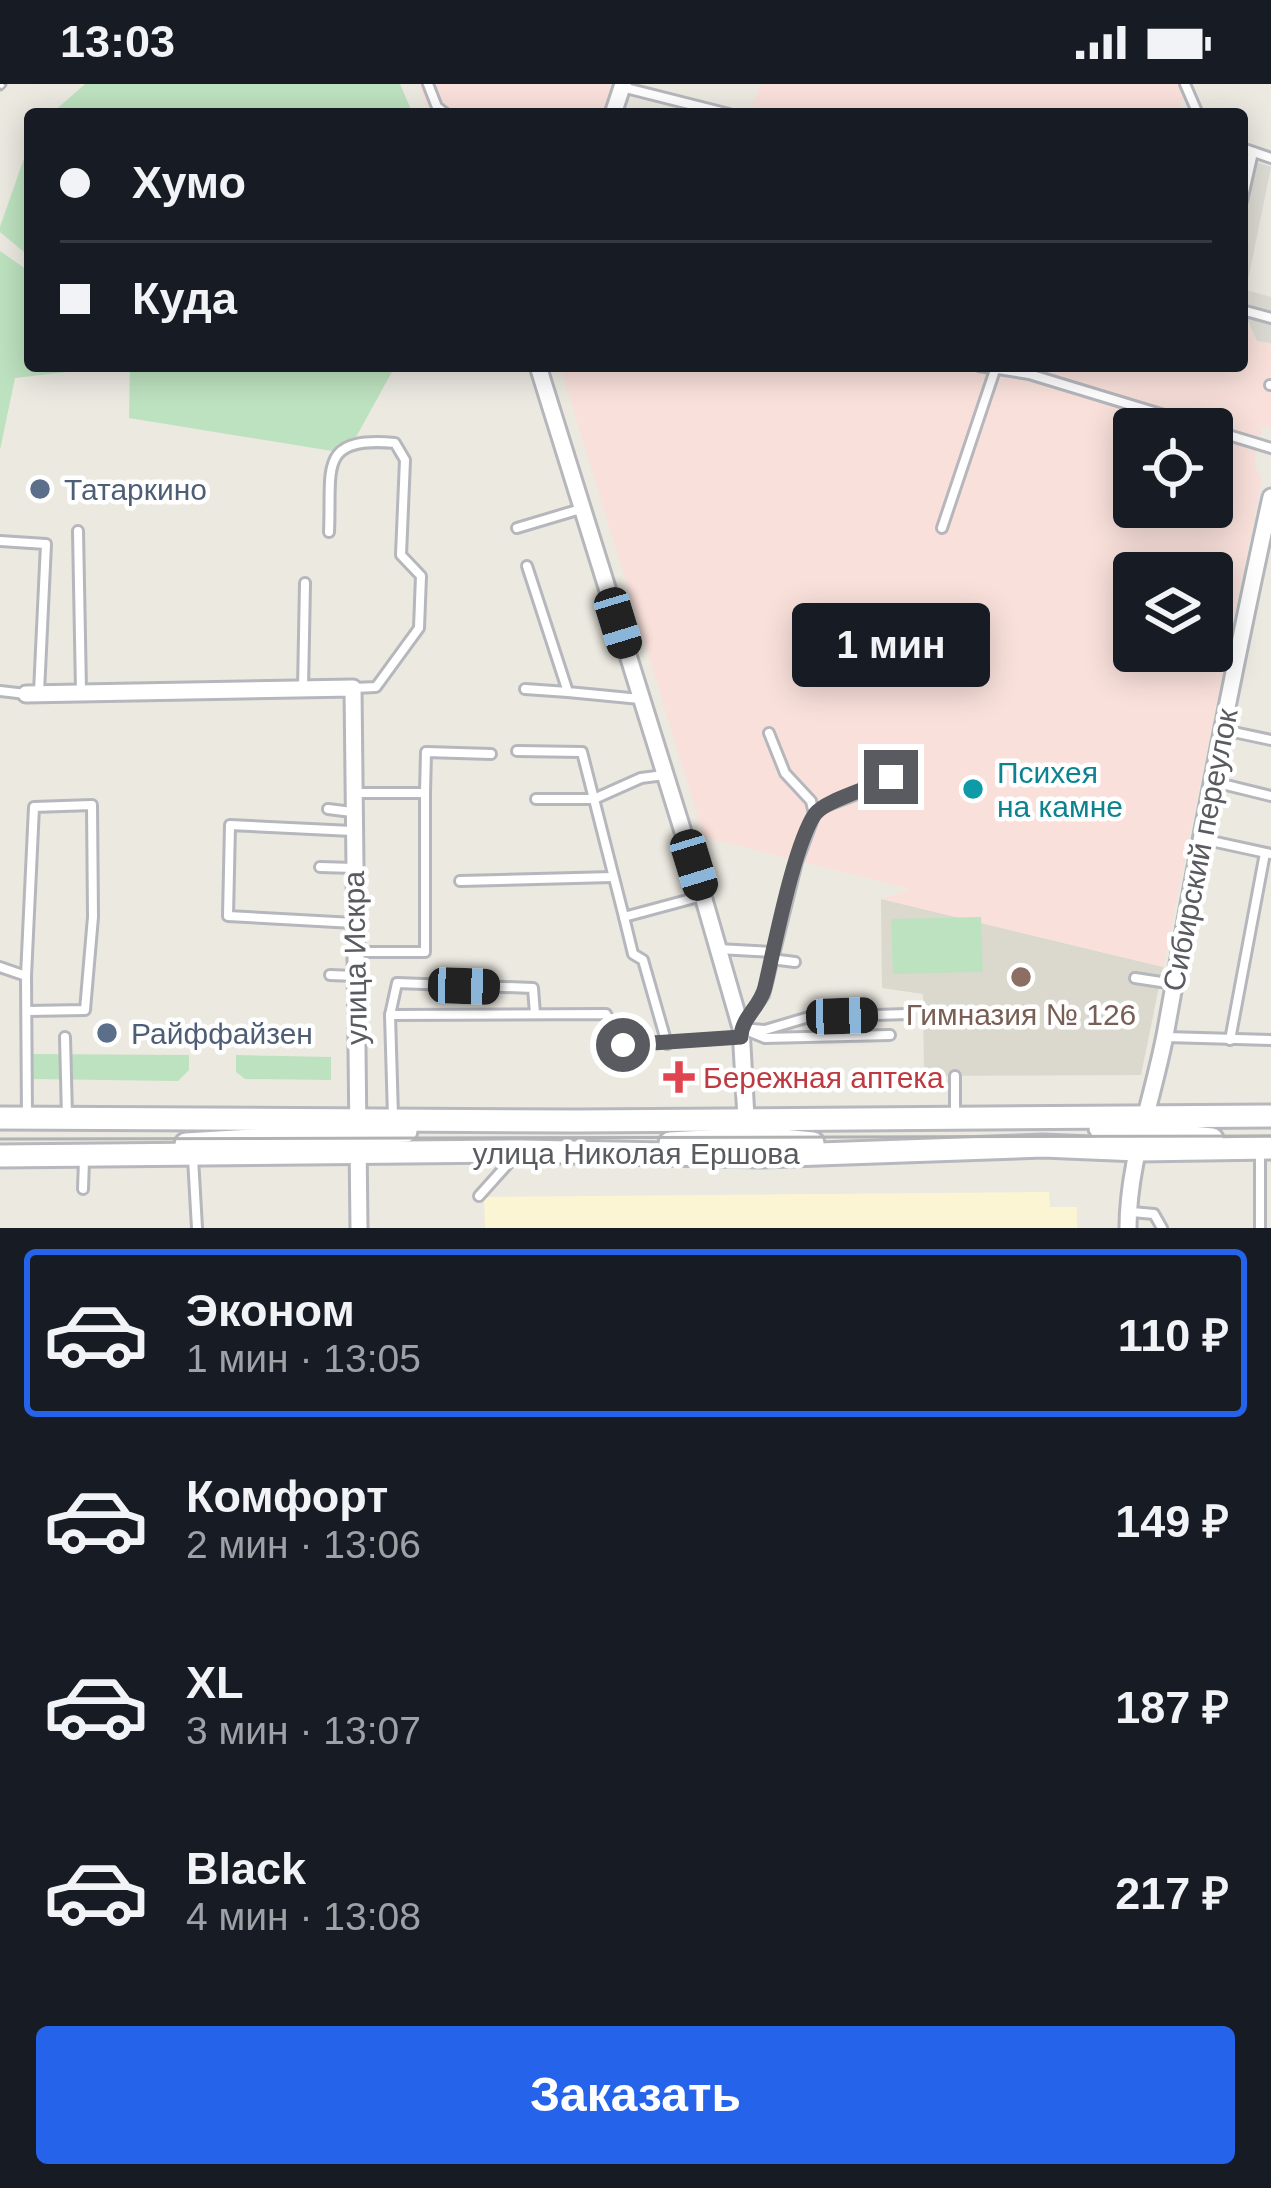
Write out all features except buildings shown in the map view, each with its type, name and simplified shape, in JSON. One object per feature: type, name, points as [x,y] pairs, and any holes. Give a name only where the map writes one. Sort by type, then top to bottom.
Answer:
[{"type":"main road","name":"улица Николая Ершова","points":[[0,1156],[194,1156],[358,1135],[393,1118],[952,1117]]},
{"type":"main road","points":[[84,1155],[218,1140],[492,1130],[577,1121],[761,1131],[952,1117],[1143,1132],[1266,1148]]},
{"type":"main road","name":"улица Николая Ершова","points":[[0,1118],[234,1118],[520,1151],[761,1138],[886,1150],[1043,1145],[1143,1132]]},
{"type":"main road","points":[[1143,1132],[1271,1118]]},
{"type":"street","points":[[540,372],[666,774],[741,1033],[746,1118]]},
{"type":"street","name":"Сибирский переулок","points":[[1128,1220],[1130,1179],[1164,1037],[1222,730],[1264,560],[1271,497]]},
{"type":"street","points":[[33,693],[353,688]]},
{"type":"street","name":"улица Искра","points":[[353,688],[359,1228]]},
{"type":"lane","points":[[622,86],[706,108]]},
{"type":"lane","points":[[1248,150],[1271,158]]},
{"type":"lane","points":[[1248,174],[1253,152]]},
{"type":"lane","points":[[942,528],[994,372]]},
{"type":"lane","points":[[1012,372],[1142,408]]},
{"type":"lane","points":[[1233,436],[1271,448]]},
{"type":"lane","points":[[328,532],[332,460],[344,446],[359,440],[395,443],[405,460],[401,555],[421,576],[419,628],[376,688],[353,688]]},
{"type":"lane","points":[[517,528],[584,508]]},
{"type":"lane","points":[[78,531],[81,693]]},
{"type":"lane","points":[[0,541],[46,544],[33,693],[0,691]]},
{"type":"lane","points":[[527,566],[568,692]]},
{"type":"lane","points":[[303,689],[305,583]]},
{"type":"lane","points":[[525,689],[641,699]]},
{"type":"lane","points":[[1222,730],[1271,740]]},
{"type":"lane","points":[[741,1033],[764,995],[814,815],[811,801],[780,762],[770,733]]},
{"type":"lane","points":[[517,751],[582,752],[633,954],[643,960],[667,1044]]},
{"type":"lane","points":[[355,952],[425,952],[426,752],[491,754]]},
{"type":"lane","points":[[536,799],[594,799],[641,778],[666,774]]},
{"type":"lane","points":[[814,815],[891,777]]},
{"type":"lane","points":[[1212,782],[1271,796]]},
{"type":"lane","points":[[354,793],[425,793]]},
{"type":"lane","points":[[27,1011],[85,1010],[93,917],[92,805],[34,807],[26,976],[27,1118]]},
{"type":"lane","points":[[328,809],[354,812]]},
{"type":"lane","points":[[354,831],[230,825],[228,916],[355,923]]},
{"type":"lane","points":[[1200,838],[1268,853],[1230,1040]]},
{"type":"lane","points":[[320,867],[355,868]]},
{"type":"lane","points":[[460,880],[613,877]]},
{"type":"lane","points":[[624,917],[703,896]]},
{"type":"lane","points":[[717,950],[795,962]]},
{"type":"lane","points":[[0,967],[26,976]]},
{"type":"lane","points":[[330,975],[356,976]]},
{"type":"lane","points":[[1135,978],[1174,984]]},
{"type":"lane","points":[[393,1118],[390,1015],[397,983],[533,988],[535,1014]]},
{"type":"lane","points":[[390,1015],[606,1014],[623,1045],[667,1044],[765,1030],[809,1017],[908,1014]]},
{"type":"lane","points":[[741,1033],[765,1038],[890,1036]]},
{"type":"lane","points":[[65,1037],[67,1118]]},
{"type":"lane","points":[[1164,1037],[1271,1040]]},
{"type":"lane","points":[[952,1117],[955,1076]]},
{"type":"lane","points":[[1260,1228],[1266,1148]]},
{"type":"lane","points":[[479,1196],[520,1151]]},
{"type":"lane","points":[[83,1189],[84,1155]]},
{"type":"lane","points":[[194,1156],[197,1228]]},
{"type":"lane","points":[[1128,1220],[1154,1214],[1162,1228]]},
{"type":"lane","points":[[1259,1214],[1271,1214]]},
{"type":"shaded area","points":[[419,84],[611,84],[605,108],[429,108]]},
{"type":"shaded area","points":[[762,84],[1179,84],[1184,93],[1180,108],[752,105]]},
{"type":"shaded area","points":[[1248,160],[1271,167],[1248,280]]},
{"type":"shaded area","points":[[1248,291],[1271,297],[1271,343],[1257,341],[1248,321]]},
{"type":"shaded area","points":[[1248,324],[1257,342],[1271,344],[1271,427],[1262,428],[1254,465],[1262,479],[1233,622],[1233,552],[1113,552],[1113,672],[1223,672],[1163,967],[882,899],[910,889],[704,837],[562,372],[1248,372]]},
{"type":"shaded area","name":"Гимназия № 126","points":[[881,899],[1163,967],[1141,1075],[924,1076],[923,994],[882,988]]},
{"type":"shaded area","points":[[1049,1192],[1050,1207],[1077,1207],[1077,1228],[485,1228],[484,1197]]},
{"type":"green space","points":[[85,84],[400,84],[410,108],[58,108]]},
{"type":"green space","points":[[24,158],[24,252],[0,227]]},
{"type":"green space","points":[[0,251],[24,268],[24,372],[67,372],[15,378],[0,450]]},
{"type":"green space","points":[[130,372],[392,372],[356,437],[332,451],[129,418]]},
{"type":"green space","points":[[981,917],[983,972],[893,974],[891,919]]},
{"type":"green space","points":[[33,1054],[189,1055],[189,1070],[178,1081],[33,1079]]},
{"type":"green space","points":[[236,1055],[331,1057],[331,1080],[245,1079],[236,1072]]},
{"type":"tram line","points":[[0,1139],[1271,1136]]},
{"type":"railway","points":[[0,87],[3,84]]},
{"type":"place","name":"Татаркино","points":[[40,489]]},
{"type":"place","name":"Психея на камне","points":[[973,789]]},
{"type":"place","name":"Гимназия № 126","points":[[1021,977]]},
{"type":"place","name":"Райффайзен","points":[[107,1033]]},
{"type":"place","name":"Бережная аптека","points":[[679,1077]]},
{"type":"route","points":[[623,1045],[741,1037],[741,1028],[764,995],[814,815],[891,777]]}]
